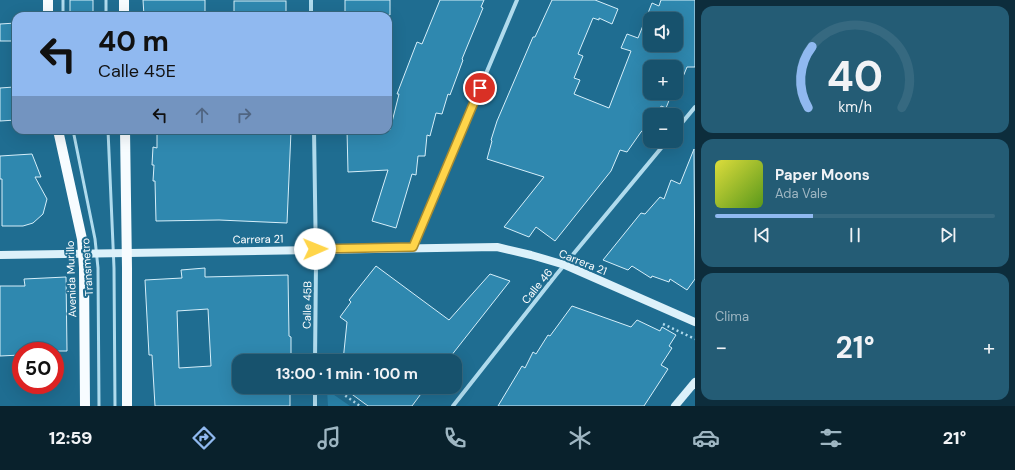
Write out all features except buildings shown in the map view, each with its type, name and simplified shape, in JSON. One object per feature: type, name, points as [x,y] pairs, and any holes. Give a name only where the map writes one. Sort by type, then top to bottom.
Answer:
[{"type":"main road","points":[[48,0],[48,12]]},
{"type":"main road","points":[[124,0],[124,12]]},
{"type":"main road","name":"Avenida Murillo","points":[[59,134],[84,254],[85,406]]},
{"type":"main road","points":[[125,134],[127,406]]},
{"type":"main road","name":"Carrera 21","points":[[0,255],[413,247],[497,247],[565,265],[695,322]]},
{"type":"main road","points":[[675,406],[695,382]]},
{"type":"street","points":[[311,0],[311,12]]},
{"type":"street","points":[[413,247],[516,0]]},
{"type":"street","points":[[683,122],[695,107]]},
{"type":"street","name":"Calle 45B","points":[[314,134],[315,354]]},
{"type":"street","name":"Calle 46","points":[[453,406],[565,265],[661,148]]},
{"type":"street","points":[[315,394],[315,406]]},
{"type":"lane","points":[[63,0],[63,12]]},
{"type":"lane","points":[[106,0],[106,12]]},
{"type":"lane","name":"Transmetro","points":[[74,134],[97,254],[99,406]]},
{"type":"lane","points":[[108,134],[113,253],[115,406]]},
{"type":"path","points":[[660,323],[695,339]]},
{"type":"path","points":[[343,394],[360,406]]},
{"type":"shaded area","points":[[327,394],[333,394],[350,406],[328,406]]},
{"type":"route","points":[[315,249],[413,247],[480,88]]}]
